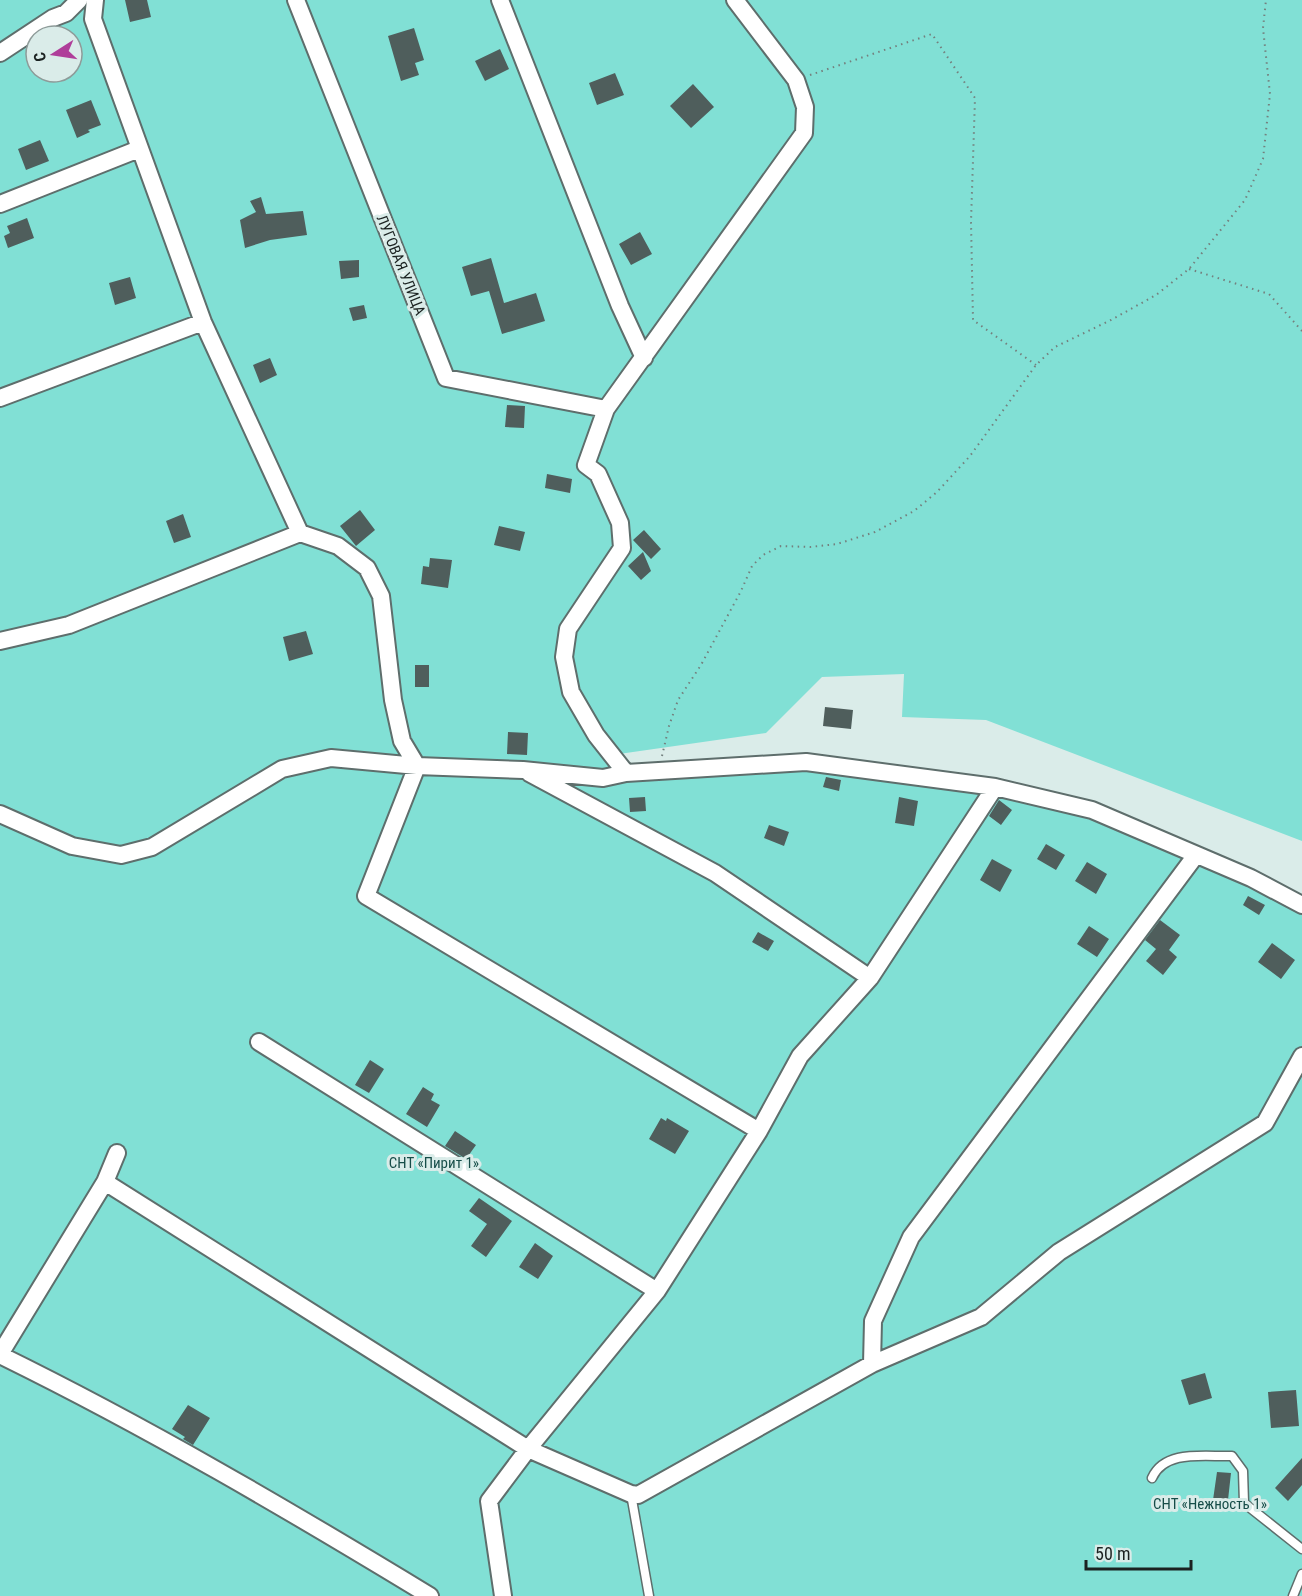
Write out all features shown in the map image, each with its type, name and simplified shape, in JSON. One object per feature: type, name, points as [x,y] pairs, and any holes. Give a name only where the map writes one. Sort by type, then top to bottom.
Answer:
[{"type":"street","points":[[0,53],[53,18],[66,13],[79,0]]},
{"type":"street","points":[[95,0],[93,19],[203,321],[300,533]]},
{"type":"street","name":"ЛУГОВАЯ УЛИЦА","points":[[296,0],[446,378],[606,409]]},
{"type":"street","points":[[500,0],[620,306],[644,358]]},
{"type":"street","points":[[626,773],[596,735],[571,692],[564,657],[568,629],[622,548],[620,523],[598,474],[586,465],[606,409],[804,133],[805,107],[796,80],[735,0]]},
{"type":"street","points":[[0,204],[139,149]]},
{"type":"street","points":[[0,398],[203,321]]},
{"type":"street","points":[[0,640],[69,625],[300,533],[338,546],[367,568],[377,587],[381,596],[393,700],[402,741],[417,766]]},
{"type":"street","points":[[0,814],[72,846],[121,855],[152,847],[282,769],[331,759],[417,766],[523,770],[603,778],[626,773],[806,762],[995,786],[1092,810],[1251,878],[1302,904]]},
{"type":"street","points":[[417,766],[366,896],[759,1131]]},
{"type":"street","points":[[523,770],[715,873],[870,978]]},
{"type":"street","points":[[503,1596],[489,1501],[528,1449],[657,1291],[759,1131],[800,1056],[870,978],[995,786]]},
{"type":"street","points":[[872,1364],[873,1321],[911,1237],[1196,855]]},
{"type":"street","points":[[259,1042],[657,1291]]},
{"type":"street","points":[[105,1182],[528,1449],[638,1495],[872,1364],[981,1317],[1059,1252],[1264,1123],[1302,1056]]},
{"type":"street","points":[[117,1153],[105,1182],[0,1354],[62,1385],[309,1523],[430,1596]]},
{"type":"lane","points":[[1152,1478],[1156,1468],[1175,1457],[1232,1456],[1243,1472],[1244,1503],[1302,1550]]},
{"type":"lane","points":[[631,1494],[649,1596]]},
{"type":"lane","points":[[1293,1596],[1302,1574]]},
{"type":"path","points":[[663,771],[662,754],[678,700],[701,665],[752,566],[763,555],[781,546],[810,547],[837,544],[875,531],[914,512],[937,492],[970,456],[1036,365],[1055,347],[1112,320],[1156,295],[1189,269],[1245,200],[1263,159],[1270,94],[1263,28],[1266,0]]},
{"type":"path","points":[[796,80],[932,34],[975,98],[971,222],[972,320],[1036,365]]},
{"type":"path","points":[[1189,269],[1269,294],[1302,331]]},
{"type":"green space","name":"СНТ «Пирит 1»","points":[[0,0],[1302,0],[1302,841],[986,720],[902,717],[904,674],[822,677],[766,733],[619,754],[626,776],[776,768],[975,785],[1096,816],[1209,865],[1302,915],[1302,1596],[0,1596]]},
{"type":"building","points":[[125,0],[147,0],[151,17],[130,22]]},
{"type":"building","points":[[414,28],[424,60],[415,63],[419,75],[401,81],[388,36]]},
{"type":"building","points":[[500,49],[509,69],[485,81],[475,61]]},
{"type":"building","points":[[615,73],[624,95],[597,105],[589,83]]},
{"type":"building","points":[[693,84],[714,107],[691,128],[670,106]]},
{"type":"building","points":[[91,100],[101,125],[77,138],[66,110]]},
{"type":"building","points":[[40,140],[49,161],[26,170],[18,149]]},
{"type":"building","points":[[261,197],[266,214],[303,211],[307,235],[270,240],[245,248],[240,220],[256,212],[250,201]]},
{"type":"building","points":[[27,218],[34,238],[8,248],[4,236],[10,233],[7,226]]},
{"type":"building","points":[[640,232],[652,254],[631,265],[619,244]]},
{"type":"building","points":[[491,258],[504,303],[536,293],[545,321],[502,334],[489,291],[471,296],[462,267]]},
{"type":"building","points":[[359,260],[359,277],[341,279],[339,261]]},
{"type":"building","points":[[130,277],[136,298],[115,305],[109,283]]},
{"type":"building","points":[[364,305],[367,318],[353,321],[349,308]]},
{"type":"building","points":[[270,358],[277,375],[260,383],[253,365]]},
{"type":"building","points":[[507,405],[525,406],[524,428],[505,427]]},
{"type":"building","points":[[547,474],[572,479],[570,493],[545,488]]},
{"type":"building","points":[[360,510],[375,530],[356,546],[340,526]]},
{"type":"building","points":[[183,514],[191,537],[174,543],[166,521]]},
{"type":"building","points":[[499,526],[525,532],[520,551],[494,545]]},
{"type":"building","points":[[644,530],[661,549],[651,559],[633,540]]},
{"type":"building","points":[[643,552],[651,571],[641,580],[628,566]]},
{"type":"building","points":[[430,558],[452,560],[448,588],[421,584],[423,566],[429,567]]},
{"type":"building","points":[[306,631],[313,654],[289,661],[283,637]]},
{"type":"building","points":[[415,665],[429,665],[429,687],[415,687]]},
{"type":"building","points":[[825,707],[853,710],[851,729],[823,726]]},
{"type":"building","points":[[508,732],[528,733],[527,755],[507,754]]},
{"type":"building","points":[[826,777],[841,780],[839,791],[823,787]]},
{"type":"building","points":[[645,797],[646,811],[630,812],[629,798]]},
{"type":"building","points":[[899,797],[918,801],[914,826],[895,823]]},
{"type":"building","points":[[999,800],[1012,810],[1001,825],[989,816]]},
{"type":"building","points":[[769,825],[789,832],[784,846],[764,838]]},
{"type":"building","points":[[1046,844],[1065,855],[1056,870],[1037,859]]},
{"type":"building","points":[[992,859],[1012,870],[1000,892],[980,880]]},
{"type":"building","points":[[1087,862],[1107,874],[1096,894],[1075,881]]},
{"type":"building","points":[[1248,896],[1265,905],[1259,915],[1243,905]]},
{"type":"building","points":[[1160,920],[1180,935],[1169,950],[1177,957],[1163,975],[1146,961],[1156,949],[1145,940]]},
{"type":"building","points":[[1089,926],[1109,939],[1097,957],[1077,944]]},
{"type":"building","points":[[758,932],[774,941],[768,951],[752,942]]},
{"type":"building","points":[[1272,943],[1295,960],[1281,979],[1258,962]]},
{"type":"building","points":[[370,1060],[384,1069],[369,1093],[355,1085]]},
{"type":"building","points":[[423,1087],[434,1094],[431,1100],[440,1105],[427,1127],[406,1114]]},
{"type":"building","points":[[661,1118],[666,1121],[667,1118],[689,1131],[675,1154],[649,1139]]},
{"type":"building","points":[[455,1131],[476,1145],[466,1159],[445,1146]]},
{"type":"building","points":[[479,1198],[512,1221],[486,1257],[471,1246],[487,1224],[469,1211]]},
{"type":"building","points":[[535,1243],[553,1256],[538,1279],[519,1267]]},
{"type":"building","points":[[1205,1373],[1212,1398],[1189,1405],[1181,1380]]},
{"type":"building","points":[[1296,1390],[1299,1426],[1271,1428],[1268,1392]]},
{"type":"building","points":[[188,1405],[210,1418],[193,1445],[172,1429]]},
{"type":"building","points":[[1302,1458],[1302,1485],[1288,1501],[1275,1488]]},
{"type":"building","points":[[1217,1472],[1231,1473],[1227,1509],[1212,1507]]},
{"type":"park label","name":"СНТ «Нежность 1»","points":[[1210,1504]]}]
